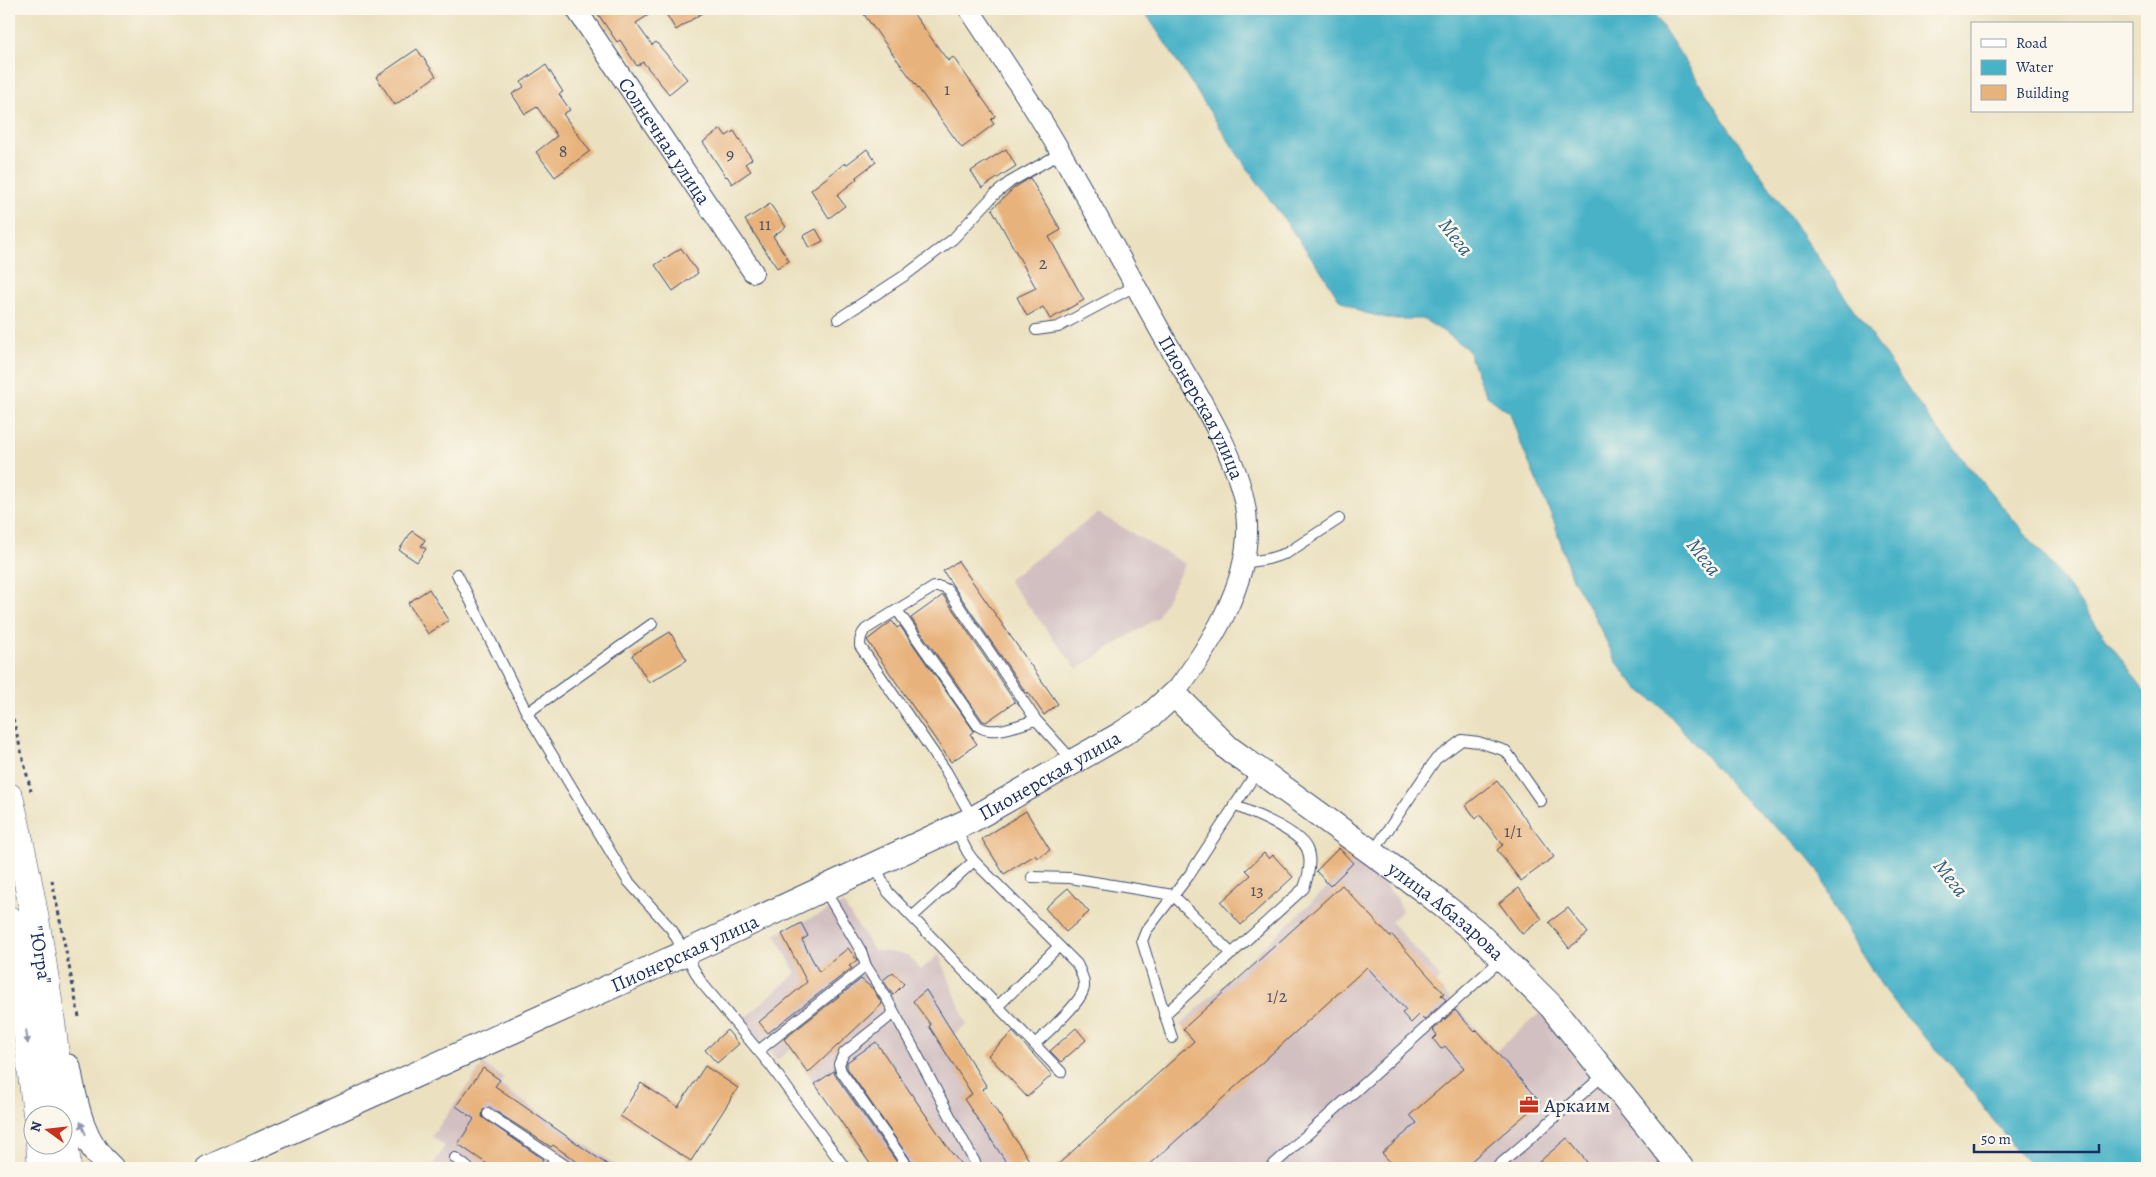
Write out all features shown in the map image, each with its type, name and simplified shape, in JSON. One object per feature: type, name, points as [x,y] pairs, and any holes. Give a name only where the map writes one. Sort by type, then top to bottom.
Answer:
[{"type":"highway","name":"\"Югра\"","points":[[9,797],[20,842],[42,961],[60,1104]]},
{"type":"highway","name":"\"Югра\"","points":[[9,920],[22,994],[36,1104]]},
{"type":"highway","points":[[41,1154],[42,1168]]},
{"type":"highway","name":"\"Югра\"","points":[[66,1154],[68,1168]]},
{"type":"street","name":"Солнечная улица","points":[[576,9],[753,272]]},
{"type":"street","name":"Пионерская улица","points":[[209,1168],[685,953],[964,823],[1074,762],[1151,715],[1174,694],[1191,671],[1227,608],[1243,563],[1247,526],[1246,508],[1240,483],[1218,433],[1061,153],[969,9]]},
{"type":"street","name":"улица Абазарова","points":[[1174,694],[1228,748],[1443,905],[1504,958],[1551,1006],[1681,1168]]},
{"type":"street","points":[[20,842],[43,910],[74,1098],[80,1120],[92,1148],[111,1168]]},
{"type":"lane","points":[[838,318],[908,274],[953,239],[994,195],[1010,182],[1061,153]]},
{"type":"lane","points":[[1036,330],[1058,328],[1135,286]]},
{"type":"lane","points":[[1243,563],[1268,559],[1287,553],[1339,519]]},
{"type":"lane","points":[[457,574],[527,713],[628,880],[662,917],[701,982],[758,1051],[845,1168]]},
{"type":"lane","points":[[1035,1044],[1080,998],[1084,987],[1083,976],[1076,964],[968,853],[964,823],[946,771],[860,646],[862,633],[934,587],[948,590],[1036,720],[1074,762]]},
{"type":"lane","points":[[897,610],[978,726],[982,729],[996,730],[1036,720]]},
{"type":"lane","points":[[527,713],[652,624]]},
{"type":"lane","points":[[1372,853],[1436,759],[1462,740],[1478,742],[1506,751],[1541,801]]},
{"type":"lane","points":[[1172,1038],[1142,941],[1146,932],[1258,770]]},
{"type":"lane","points":[[1164,1015],[1304,888],[1307,879],[1309,856],[1307,848],[1302,842],[1276,824],[1234,805]]},
{"type":"lane","points":[[912,916],[974,861]]},
{"type":"lane","points":[[875,866],[888,892],[1061,1072]]},
{"type":"lane","points":[[1032,877],[1070,878],[1173,895],[1232,954]]},
{"type":"lane","points":[[824,889],[861,951],[866,966],[894,1012],[978,1168]]},
{"type":"lane","points":[[998,1006],[1059,946]]},
{"type":"lane","points":[[1270,1168],[1504,958]]},
{"type":"lane","points":[[9,959],[22,994]]},
{"type":"lane","points":[[758,1051],[866,966]]},
{"type":"lane","points":[[894,1012],[844,1053],[839,1064],[841,1071],[909,1168]]},
{"type":"lane","points":[[1496,1168],[1606,1074]]},
{"type":"lane","points":[[488,1114],[569,1168]]},
{"type":"lane","points":[[455,1158],[468,1168]]},
{"type":"lane","points":[[549,1168],[556,1159]]},
{"type":"shaded area","points":[[1098,513],[1185,564],[1157,618],[1077,669],[1008,580]]},
{"type":"shaded area","points":[[1359,858],[1397,898],[1402,911],[1391,922],[1441,978],[1436,983],[1496,1051],[1541,1012],[1662,1168],[1054,1168],[1194,1041],[1180,1025]]},
{"type":"shaded area","points":[[843,904],[874,950],[907,955],[921,970],[939,954],[967,1025],[954,1034],[987,1087],[982,1090],[1029,1160],[1015,1168],[873,1168],[791,1049],[777,1060],[743,1020],[796,973],[775,934]]},
{"type":"shaded area","points":[[483,1064],[504,1078],[500,1085],[619,1168],[431,1168],[445,1146],[432,1136]]},
{"type":"water","name":"Мега","points":[[1143,9],[1651,9],[1730,130],[1932,423],[2056,570],[2147,694],[2147,1168],[2035,1168],[2016,1150],[1950,1063],[1908,1020],[1885,991],[1833,905],[1819,871],[1805,854],[1735,790],[1664,709],[1636,687],[1616,661],[1593,614],[1571,577],[1555,524],[1520,442],[1510,413],[1487,396],[1468,350],[1449,335],[1423,319],[1392,319],[1361,312],[1339,299],[1322,272],[1238,155]]},
{"type":"building","points":[[606,9],[658,9],[636,23],[652,45],[656,42],[687,79],[669,94],[643,62],[637,66],[620,40],[617,42],[598,14]]},
{"type":"building","points":[[663,9],[708,9],[676,30]]},
{"type":"building","points":[[860,9],[910,9],[948,61],[953,57],[995,116],[991,120],[994,124],[962,148]]},
{"type":"building","points":[[417,49],[436,76],[395,105],[376,77]]},
{"type":"building","points":[[546,65],[563,92],[559,94],[570,110],[563,114],[590,151],[555,177],[536,152],[557,136],[537,107],[525,114],[512,94],[524,87],[521,82]]},
{"type":"building","points":[[721,129],[726,136],[734,131],[752,159],[745,164],[751,171],[732,184],[703,142]]},
{"type":"building","points":[[867,149],[876,162],[837,195],[845,206],[829,218],[811,190],[845,163],[846,165]]},
{"type":"building","points":[[1006,149],[1016,166],[982,188],[971,171]]},
{"type":"building","points":[[1030,178],[1061,230],[1049,237],[1084,300],[1050,319],[1043,307],[1027,316],[1017,297],[1036,288],[992,209],[1014,188]]},
{"type":"building","points":[[770,204],[786,227],[773,236],[789,261],[777,268],[745,220]]},
{"type":"building","points":[[816,229],[823,241],[809,248],[803,236]]},
{"type":"building","points":[[681,248],[698,273],[673,291],[655,265]]},
{"type":"building","points":[[412,531],[425,540],[421,546],[426,549],[417,562],[399,550]]},
{"type":"building","points":[[958,561],[1058,704],[1044,715],[1028,692],[1027,694],[943,571]]},
{"type":"building","points":[[429,589],[449,620],[428,634],[408,603]]},
{"type":"building","points":[[943,595],[1015,702],[986,722],[983,721],[911,618]]},
{"type":"building","points":[[892,621],[897,628],[900,626],[974,731],[970,734],[977,744],[951,762],[867,640]]},
{"type":"building","points":[[670,632],[687,660],[649,683],[632,655]]},
{"type":"building","points":[[1497,781],[1554,857],[1521,881],[1497,850],[1503,845],[1480,815],[1476,819],[1466,805]]},
{"type":"building","points":[[1026,811],[1050,850],[1037,858],[1035,855],[1004,874],[982,839]]},
{"type":"building","points":[[1339,848],[1353,863],[1330,886],[1316,871]]},
{"type":"building","points":[[1264,853],[1269,859],[1273,855],[1293,877],[1241,925],[1221,902],[1251,875],[1246,870]]},
{"type":"building","points":[[1342,885],[1390,937],[1392,935],[1444,993],[1441,995],[1446,1000],[1424,1020],[1419,1015],[1411,1023],[1402,1013],[1406,1010],[1367,967],[1146,1168],[1054,1168],[1194,1041],[1183,1029]]},
{"type":"building","points":[[1068,888],[1089,912],[1066,932],[1045,908]]},
{"type":"building","points":[[1519,888],[1542,919],[1522,934],[1499,903]]},
{"type":"building","points":[[1568,908],[1588,933],[1569,948],[1549,922]]},
{"type":"building","points":[[801,923],[808,936],[802,940],[819,972],[848,948],[857,960],[849,966],[852,968],[768,1033],[759,1022],[807,982],[782,934]]},
{"type":"building","points":[[893,972],[904,984],[893,995],[883,980]]},
{"type":"building","points":[[861,979],[873,989],[882,1004],[808,1073],[784,1039]]},
{"type":"building","points":[[926,990],[987,1087],[982,1089],[1029,1160],[1015,1168],[1010,1168],[964,1099],[972,1094],[929,1026],[931,1025],[913,1001]]},
{"type":"building","points":[[1455,1010],[1475,1032],[1477,1030],[1540,1102],[1463,1168],[1395,1168],[1382,1153],[1417,1123],[1410,1115],[1464,1068],[1445,1046],[1441,1049],[1433,1039],[1437,1035],[1433,1030]]},
{"type":"building","points":[[1076,1028],[1086,1040],[1061,1062],[1050,1051]]},
{"type":"building","points":[[727,1030],[739,1044],[717,1063],[705,1050]]},
{"type":"building","points":[[1013,1032],[1052,1075],[1027,1097],[988,1055]]},
{"type":"building","points":[[876,1042],[964,1168],[916,1168],[847,1068],[847,1062]]},
{"type":"building","points":[[705,1066],[738,1088],[691,1161],[620,1116],[641,1083],[678,1107]]},
{"type":"building","points":[[483,1068],[500,1080],[495,1086],[612,1168],[586,1168],[553,1145],[551,1147],[489,1107],[483,1110],[482,1117],[543,1159],[536,1168],[493,1168],[458,1144],[474,1119],[456,1106]]},
{"type":"building","points":[[834,1071],[901,1168],[873,1168],[815,1084]]},
{"type":"building","points":[[1567,1138],[1587,1162],[1579,1168],[1532,1168]]},
{"type":"place","name":"Аркаим","points":[[1529,1105]]}]
